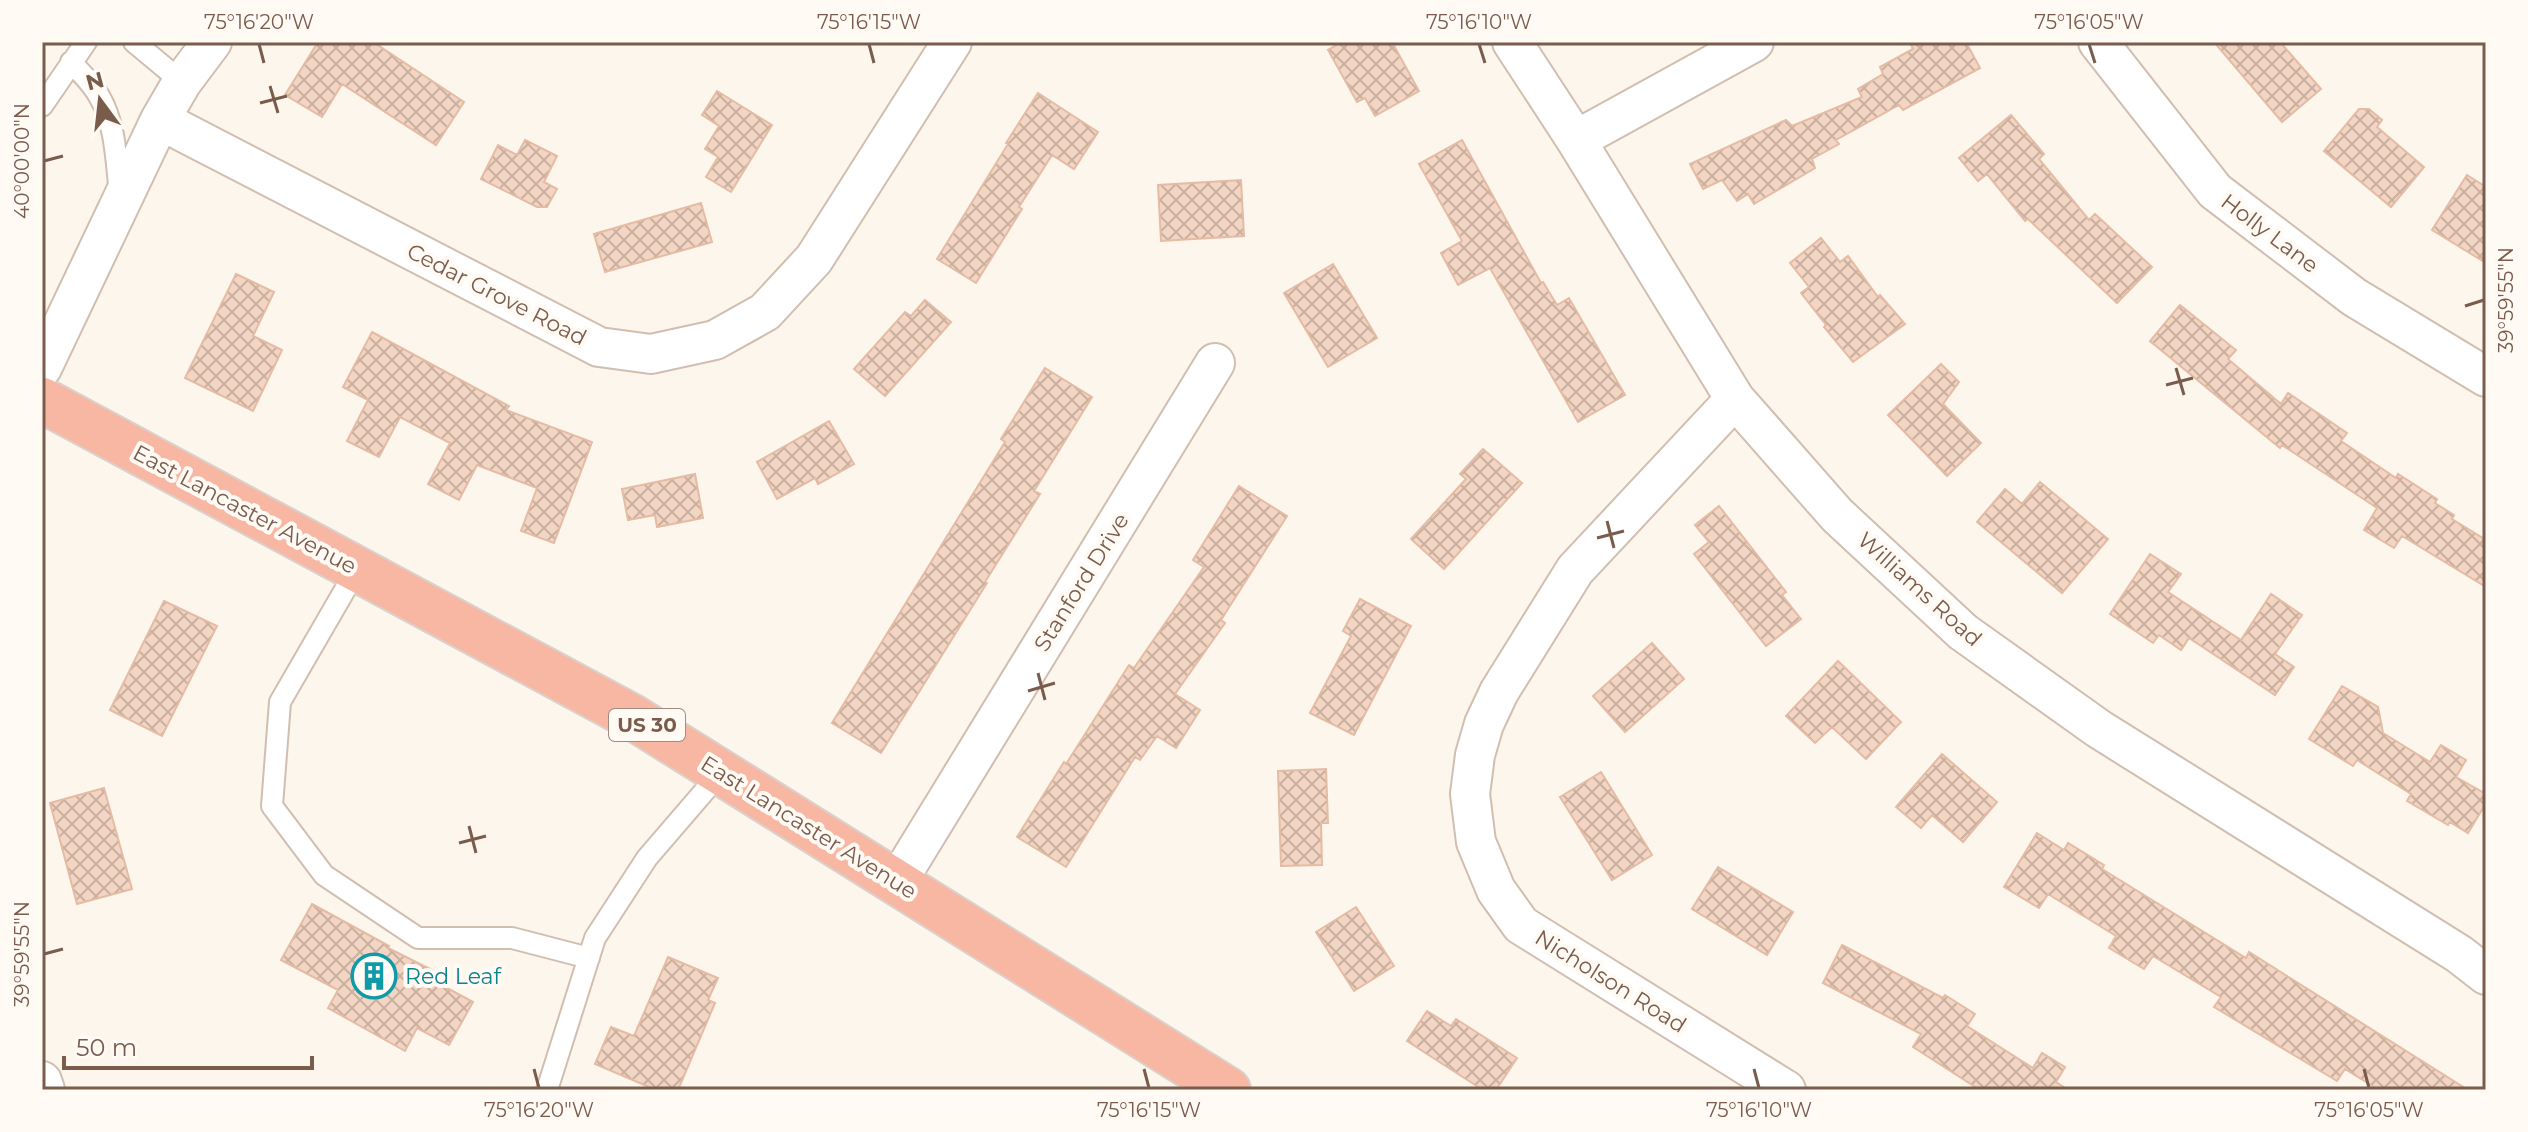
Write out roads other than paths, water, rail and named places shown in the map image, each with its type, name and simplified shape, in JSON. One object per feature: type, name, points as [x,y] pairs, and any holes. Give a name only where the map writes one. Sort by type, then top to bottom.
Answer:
[{"type":"highway","name":"East Lancaster Avenue","points":[[42,400],[634,718],[1228,1090]]},
{"type":"street","points":[[42,368],[160,120],[182,82],[212,42]]},
{"type":"street","name":"Cedar Grove Road","points":[[160,120],[599,347],[651,354],[715,340],[765,312],[814,259],[952,42]]},
{"type":"street","name":"Williams Road","points":[[1512,42],[1735,399],[1837,515],[1963,632],[2099,729],[2459,954],[2486,975]]},
{"type":"street","points":[[1576,140],[1754,42]]},
{"type":"street","name":"Holly Lane","points":[[2098,42],[2215,191],[2354,297],[2486,377]]},
{"type":"street","name":"Stanford Drive","points":[[897,882],[1215,363]]},
{"type":"street","name":"Nicholson Road","points":[[1735,399],[1575,570],[1499,692],[1484,724],[1475,755],[1470,794],[1476,842],[1496,890],[1521,925],[1786,1090]]},
{"type":"street","points":[[42,1081],[45,1090]]},
{"type":"lane","points":[[42,106],[86,42]]},
{"type":"lane","points":[[134,42],[182,82]]},
{"type":"lane","points":[[71,62],[95,88],[108,115],[121,203]]},
{"type":"lane","points":[[357,569],[280,702],[272,806],[324,875],[418,938],[512,938],[589,958]]},
{"type":"lane","points":[[547,1090],[595,938],[647,858],[721,772]]},
{"type":"place","name":"Red Leaf","points":[[374,976]]}]
